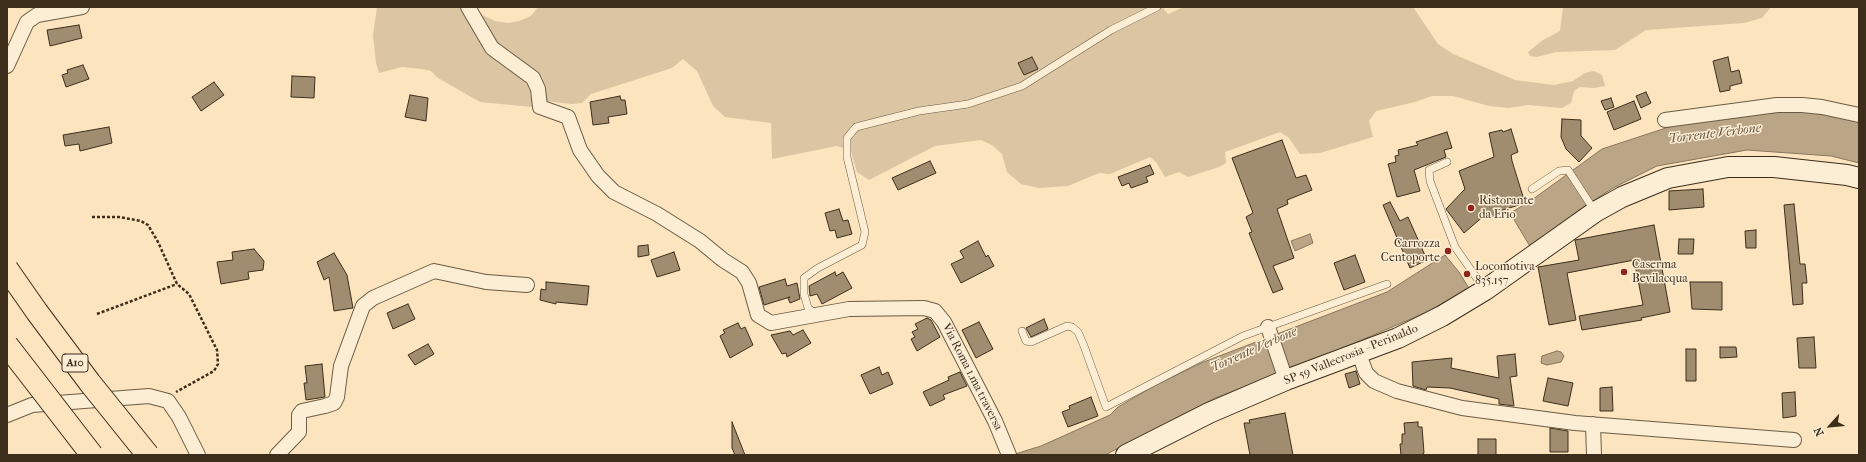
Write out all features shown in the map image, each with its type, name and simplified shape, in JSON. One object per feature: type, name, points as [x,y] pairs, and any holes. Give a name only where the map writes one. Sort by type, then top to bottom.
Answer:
[{"type":"highway","name":"A10","points":[[7,269],[90,383],[148,455]]},
{"type":"highway","points":[[7,345],[92,455]]},
{"type":"main road","name":"SP 59 Vallecrosia - Perinaldo","points":[[1126,455],[1209,413],[1285,378],[1359,354],[1398,338],[1442,316],[1485,290],[1593,209],[1668,178],[1728,167],[1774,167],[1847,175],[1859,178]]},
{"type":"street","points":[[7,66],[27,22],[37,15],[82,7]]},
{"type":"street","name":"Via Roma 1.ma traversa","points":[[468,7],[492,48],[533,78],[538,89],[540,107],[568,117],[580,150],[598,176],[614,192],[664,218],[700,241],[723,260],[742,272],[749,283],[758,315],[771,323],[849,309],[924,308],[935,311],[944,322],[1008,451]]},
{"type":"street","points":[[1665,120],[1777,105],[1815,106],[1859,115]]},
{"type":"street","points":[[277,455],[299,432],[299,415],[302,411],[334,403],[337,397],[341,366],[363,306],[373,298],[434,270],[486,282],[527,285]]},
{"type":"street","points":[[1269,330],[1285,378]]},
{"type":"street","points":[[1359,354],[1366,373],[1374,381],[1396,391],[1462,408],[1593,424],[1794,440]]},
{"type":"street","points":[[7,415],[32,405],[149,396],[168,401],[179,417],[198,455]]},
{"type":"street","points":[[1593,424],[1594,455]]},
{"type":"lane","points":[[816,314],[808,308],[804,294],[804,278],[818,268],[862,245],[865,232],[847,158],[847,138],[856,127],[919,111],[968,104],[1022,86],[1111,30],[1157,7]]},
{"type":"lane","points":[[1447,162],[1429,170],[1430,180],[1455,247],[1485,290]]},
{"type":"lane","points":[[1532,189],[1559,171],[1568,170],[1593,209]]},
{"type":"lane","points":[[1022,332],[1026,341],[1031,342],[1066,326],[1072,327],[1078,332],[1106,407],[1216,348],[1269,330],[1387,284]]},
{"type":"path","points":[[92,217],[119,217],[141,221],[148,225],[158,242],[177,284],[189,294],[217,350],[218,364],[214,371],[177,391],[168,401]]},
{"type":"path","points":[[97,314],[177,284]]},
{"type":"shaded area","points":[[377,7],[461,7],[481,39],[529,81],[533,91],[532,107],[480,102],[438,78],[431,71],[422,69],[402,67],[379,73],[376,63],[373,35]]},
{"type":"shaded area","points":[[538,7],[1162,7],[1168,14],[1184,7],[1413,7],[1438,44],[1453,54],[1515,80],[1554,85],[1573,81],[1585,73],[1594,71],[1602,75],[1605,86],[1594,88],[1580,87],[1574,91],[1571,103],[1562,108],[1528,105],[1509,108],[1489,106],[1453,96],[1432,96],[1415,102],[1376,111],[1369,121],[1373,137],[1320,153],[1300,154],[1289,138],[1280,132],[1225,152],[1226,163],[1219,167],[1188,177],[1179,172],[1165,177],[1156,162],[1150,157],[1110,174],[1099,173],[1068,186],[1039,188],[1021,184],[1007,172],[1002,154],[992,145],[981,140],[935,146],[869,180],[857,172],[851,151],[837,146],[772,159],[771,123],[725,117],[713,106],[697,71],[683,59],[672,68],[591,94],[582,103],[571,104],[546,101],[541,90],[542,77],[499,49],[480,14],[495,21],[508,23],[519,21],[531,16]]},
{"type":"shaded area","points":[[1563,7],[1771,7],[1762,18],[1744,23],[1646,30],[1615,50],[1556,52],[1537,57],[1530,56],[1528,52],[1543,40],[1560,31]]},
{"type":"water","name":"Torrente Verbone","points":[[1777,112],[1809,112],[1851,119],[1859,122],[1859,163],[1831,156],[1747,150],[1657,166],[1613,188],[1579,210],[1531,248],[1510,213],[1529,202],[1602,149],[1675,125]]},
{"type":"water","points":[[1310,234],[1313,243],[1295,251],[1291,241]]},
{"type":"water","name":"Torrente Verbone","points":[[1445,255],[1459,272],[1470,290],[1420,315],[1329,354],[1215,398],[1105,455],[1012,455],[1041,446],[1110,415],[1118,407],[1156,385],[1201,363],[1387,292]]},
{"type":"water","points":[[1557,351],[1561,352],[1564,356],[1561,362],[1547,365],[1541,363],[1542,356]]},
{"type":"building","points":[[79,25],[82,38],[50,46],[47,30]]},
{"type":"building","points":[[1032,57],[1038,69],[1024,75],[1018,63]]},
{"type":"building","points":[[1728,57],[1731,72],[1739,70],[1742,83],[1730,86],[1730,90],[1720,92],[1713,61]]},
{"type":"building","points":[[83,65],[89,79],[66,87],[62,75],[68,73],[67,70]]},
{"type":"building","points":[[292,76],[315,77],[314,98],[291,97]]},
{"type":"building","points":[[214,82],[224,95],[201,111],[192,97]]},
{"type":"building","points":[[1646,92],[1651,103],[1641,108],[1636,96]]},
{"type":"building","points":[[410,95],[428,98],[426,121],[405,117]]},
{"type":"building","points":[[620,96],[621,100],[625,100],[627,114],[608,117],[609,123],[593,125],[590,102]]},
{"type":"building","points":[[1611,98],[1614,107],[1605,110],[1601,101]]},
{"type":"building","points":[[1634,101],[1641,119],[1614,130],[1607,112]]},
{"type":"building","points":[[1562,119],[1581,120],[1581,136],[1592,148],[1579,162],[1566,149],[1561,137]]},
{"type":"building","points":[[109,127],[112,143],[80,151],[79,144],[65,146],[63,135]]},
{"type":"building","points":[[1511,129],[1518,152],[1511,155],[1512,161],[1525,203],[1500,211],[1490,219],[1486,214],[1464,233],[1446,209],[1465,189],[1459,171],[1494,157],[1489,133],[1502,130],[1503,132]]},
{"type":"building","points":[[1447,132],[1452,148],[1444,150],[1446,157],[1414,170],[1420,191],[1397,197],[1388,164],[1396,162],[1395,156],[1399,155],[1398,150],[1418,145],[1416,142]]},
{"type":"building","points":[[1282,140],[1296,178],[1306,175],[1312,190],[1287,200],[1288,204],[1277,209],[1294,258],[1273,266],[1283,289],[1273,293],[1249,233],[1252,232],[1246,217],[1253,213],[1232,158]]},
{"type":"building","points":[[930,161],[936,173],[898,190],[892,178]]},
{"type":"building","points":[[1150,165],[1154,174],[1146,177],[1148,182],[1131,188],[1129,183],[1122,186],[1118,177]]},
{"type":"building","points":[[1703,189],[1704,207],[1669,210],[1669,191]]},
{"type":"building","points":[[1390,202],[1400,221],[1408,217],[1427,260],[1410,268],[1383,205]]},
{"type":"building","points":[[1794,204],[1800,264],[1805,264],[1807,283],[1802,283],[1803,304],[1793,305],[1784,205]]},
{"type":"building","points":[[839,209],[843,221],[848,220],[852,234],[837,238],[835,230],[830,231],[825,213]]},
{"type":"building","points":[[1654,225],[1670,312],[1641,318],[1642,320],[1582,330],[1579,316],[1643,305],[1634,260],[1567,273],[1576,320],[1549,325],[1538,267],[1579,260],[1575,240]]},
{"type":"building","points":[[1756,230],[1756,248],[1746,248],[1745,231]]},
{"type":"building","points":[[1679,239],[1694,239],[1693,254],[1678,254]]},
{"type":"building","points":[[978,241],[986,257],[988,255],[994,266],[961,283],[951,264],[964,258],[960,251]]},
{"type":"building","points":[[648,245],[649,255],[638,257],[638,246]]},
{"type":"building","points":[[254,249],[264,261],[263,270],[248,272],[249,279],[221,284],[217,262],[233,260],[232,252]]},
{"type":"building","points":[[674,252],[680,270],[657,277],[651,260]]},
{"type":"building","points":[[334,253],[347,275],[353,308],[334,311],[329,277],[324,280],[317,262]]},
{"type":"building","points":[[1355,255],[1365,282],[1344,290],[1334,263]]},
{"type":"building","points":[[835,272],[836,276],[843,272],[852,288],[822,304],[817,294],[810,296],[809,286]]},
{"type":"building","points":[[785,279],[787,286],[797,283],[800,299],[790,303],[788,298],[790,297],[764,305],[759,287]]},
{"type":"building","points":[[546,282],[589,286],[587,305],[556,302],[556,304],[540,300],[541,289],[546,290]]},
{"type":"building","points":[[1690,282],[1722,282],[1722,310],[1692,309]]},
{"type":"building","points":[[408,304],[415,319],[393,329],[387,313]]},
{"type":"building","points":[[927,318],[931,320],[940,337],[917,351],[911,339],[915,337],[912,332],[918,329],[915,324]]},
{"type":"building","points":[[1044,319],[1048,329],[1031,337],[1026,328]]},
{"type":"building","points":[[979,322],[993,349],[976,358],[962,330]]},
{"type":"building","points":[[738,323],[741,329],[745,327],[753,345],[730,358],[720,336],[725,333],[723,330]]},
{"type":"building","points":[[803,330],[811,343],[787,357],[786,353],[782,354],[771,335],[790,331],[793,335]]},
{"type":"building","points":[[1814,337],[1816,368],[1799,368],[1797,338]]},
{"type":"building","points":[[428,344],[434,354],[415,365],[408,355]]},
{"type":"building","points":[[1720,347],[1736,347],[1737,357],[1720,358]]},
{"type":"building","points":[[1686,349],[1696,349],[1696,381],[1686,381]]},
{"type":"building","points":[[1515,354],[1517,376],[1510,377],[1514,406],[1499,404],[1499,399],[1450,388],[1427,387],[1426,390],[1413,386],[1412,362],[1452,358],[1451,368],[1499,378],[1497,356]]},
{"type":"building","points":[[322,364],[325,397],[306,400],[304,383],[307,383],[305,366]]},
{"type":"building","points":[[879,367],[882,375],[888,372],[893,384],[870,394],[861,375]]},
{"type":"building","points":[[1356,371],[1360,384],[1349,388],[1345,374]]},
{"type":"building","points":[[960,372],[967,386],[943,395],[945,399],[930,406],[923,392],[949,380],[948,377]]},
{"type":"building","points":[[1548,378],[1573,383],[1568,406],[1543,401]]},
{"type":"building","points":[[1612,387],[1613,411],[1600,411],[1600,388]]},
{"type":"building","points":[[1795,392],[1796,416],[1783,418],[1782,393]]},
{"type":"building","points":[[1091,397],[1098,416],[1068,427],[1062,412],[1070,409],[1069,406]]},
{"type":"building","points":[[1285,413],[1293,455],[1250,455],[1244,423],[1250,423],[1249,420]]},
{"type":"building","points":[[732,422],[745,455],[735,455],[732,448]]},
{"type":"building","points":[[1418,422],[1418,427],[1422,427],[1424,453],[1421,455],[1401,455],[1400,444],[1402,444],[1402,434],[1405,434],[1404,423]]},
{"type":"building","points":[[1550,428],[1568,431],[1568,452],[1550,452]]},
{"type":"building","points":[[1478,439],[1496,439],[1496,455],[1478,455]]},
{"type":"place","name":"Ristorante da Erio","points":[[1471,208]]},
{"type":"place","name":"Carrozza Centoporte","points":[[1448,251]]},
{"type":"place","name":"Caserma Bevilacqua","points":[[1624,272]]},
{"type":"place","name":"Locomotiva 835.157","points":[[1467,274]]}]
